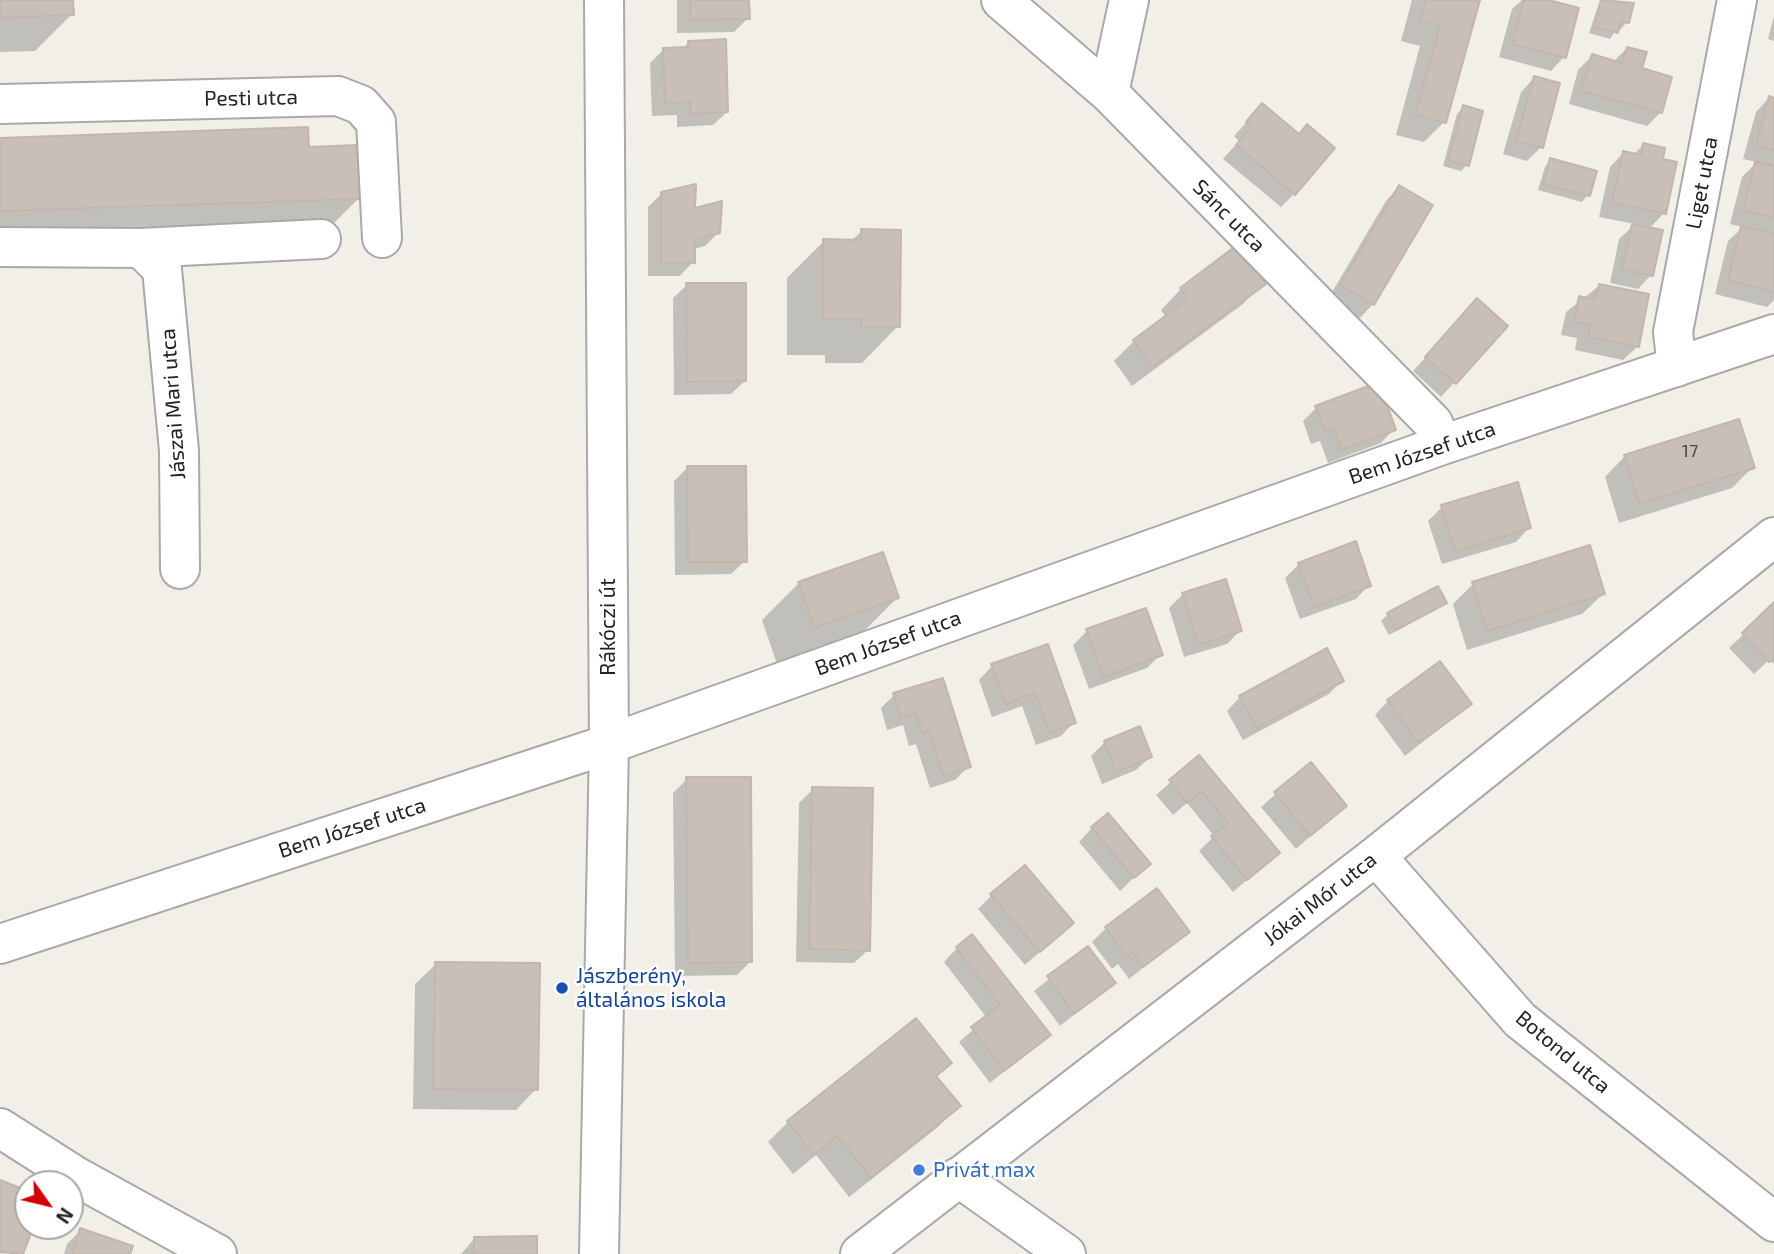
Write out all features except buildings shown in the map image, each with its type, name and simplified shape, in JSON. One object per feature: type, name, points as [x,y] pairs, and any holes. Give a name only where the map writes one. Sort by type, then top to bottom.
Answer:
[{"type":"street","name":"Rákóczi út","points":[[600,1254],[609,744],[604,0]]},
{"type":"street","name":"Sánc utca","points":[[1001,0],[1109,93],[1433,423],[1441,445]]},
{"type":"street","points":[[1109,93],[1129,0]]},
{"type":"street","name":"Liget utca","points":[[1676,367],[1673,332],[1727,2]]},
{"type":"street","name":"Pesti utca","points":[[0,104],[338,96],[362,105],[376,122],[382,238]]},
{"type":"street","points":[[0,247],[141,248],[321,239]]},
{"type":"street","name":"Jászai Mari utca","points":[[141,248],[162,270],[179,451],[180,569]]},
{"type":"street","name":"Bem József utca","points":[[0,944],[609,744],[1441,445],[1774,334]]},
{"type":"street","name":"Jókai Mór utca","points":[[860,1254],[1376,856],[1774,538]]},
{"type":"street","name":"Botond utca","points":[[1376,856],[1520,1020],[1774,1222]]},
{"type":"street","points":[[0,1128],[77,1177],[217,1254]]},
{"type":"street","points":[[958,1177],[1066,1254]]},
{"type":"place","name":"Jászberény, általános iskola","points":[[562,988]]},
{"type":"place","name":"Privát max","points":[[919,1170]]}]
